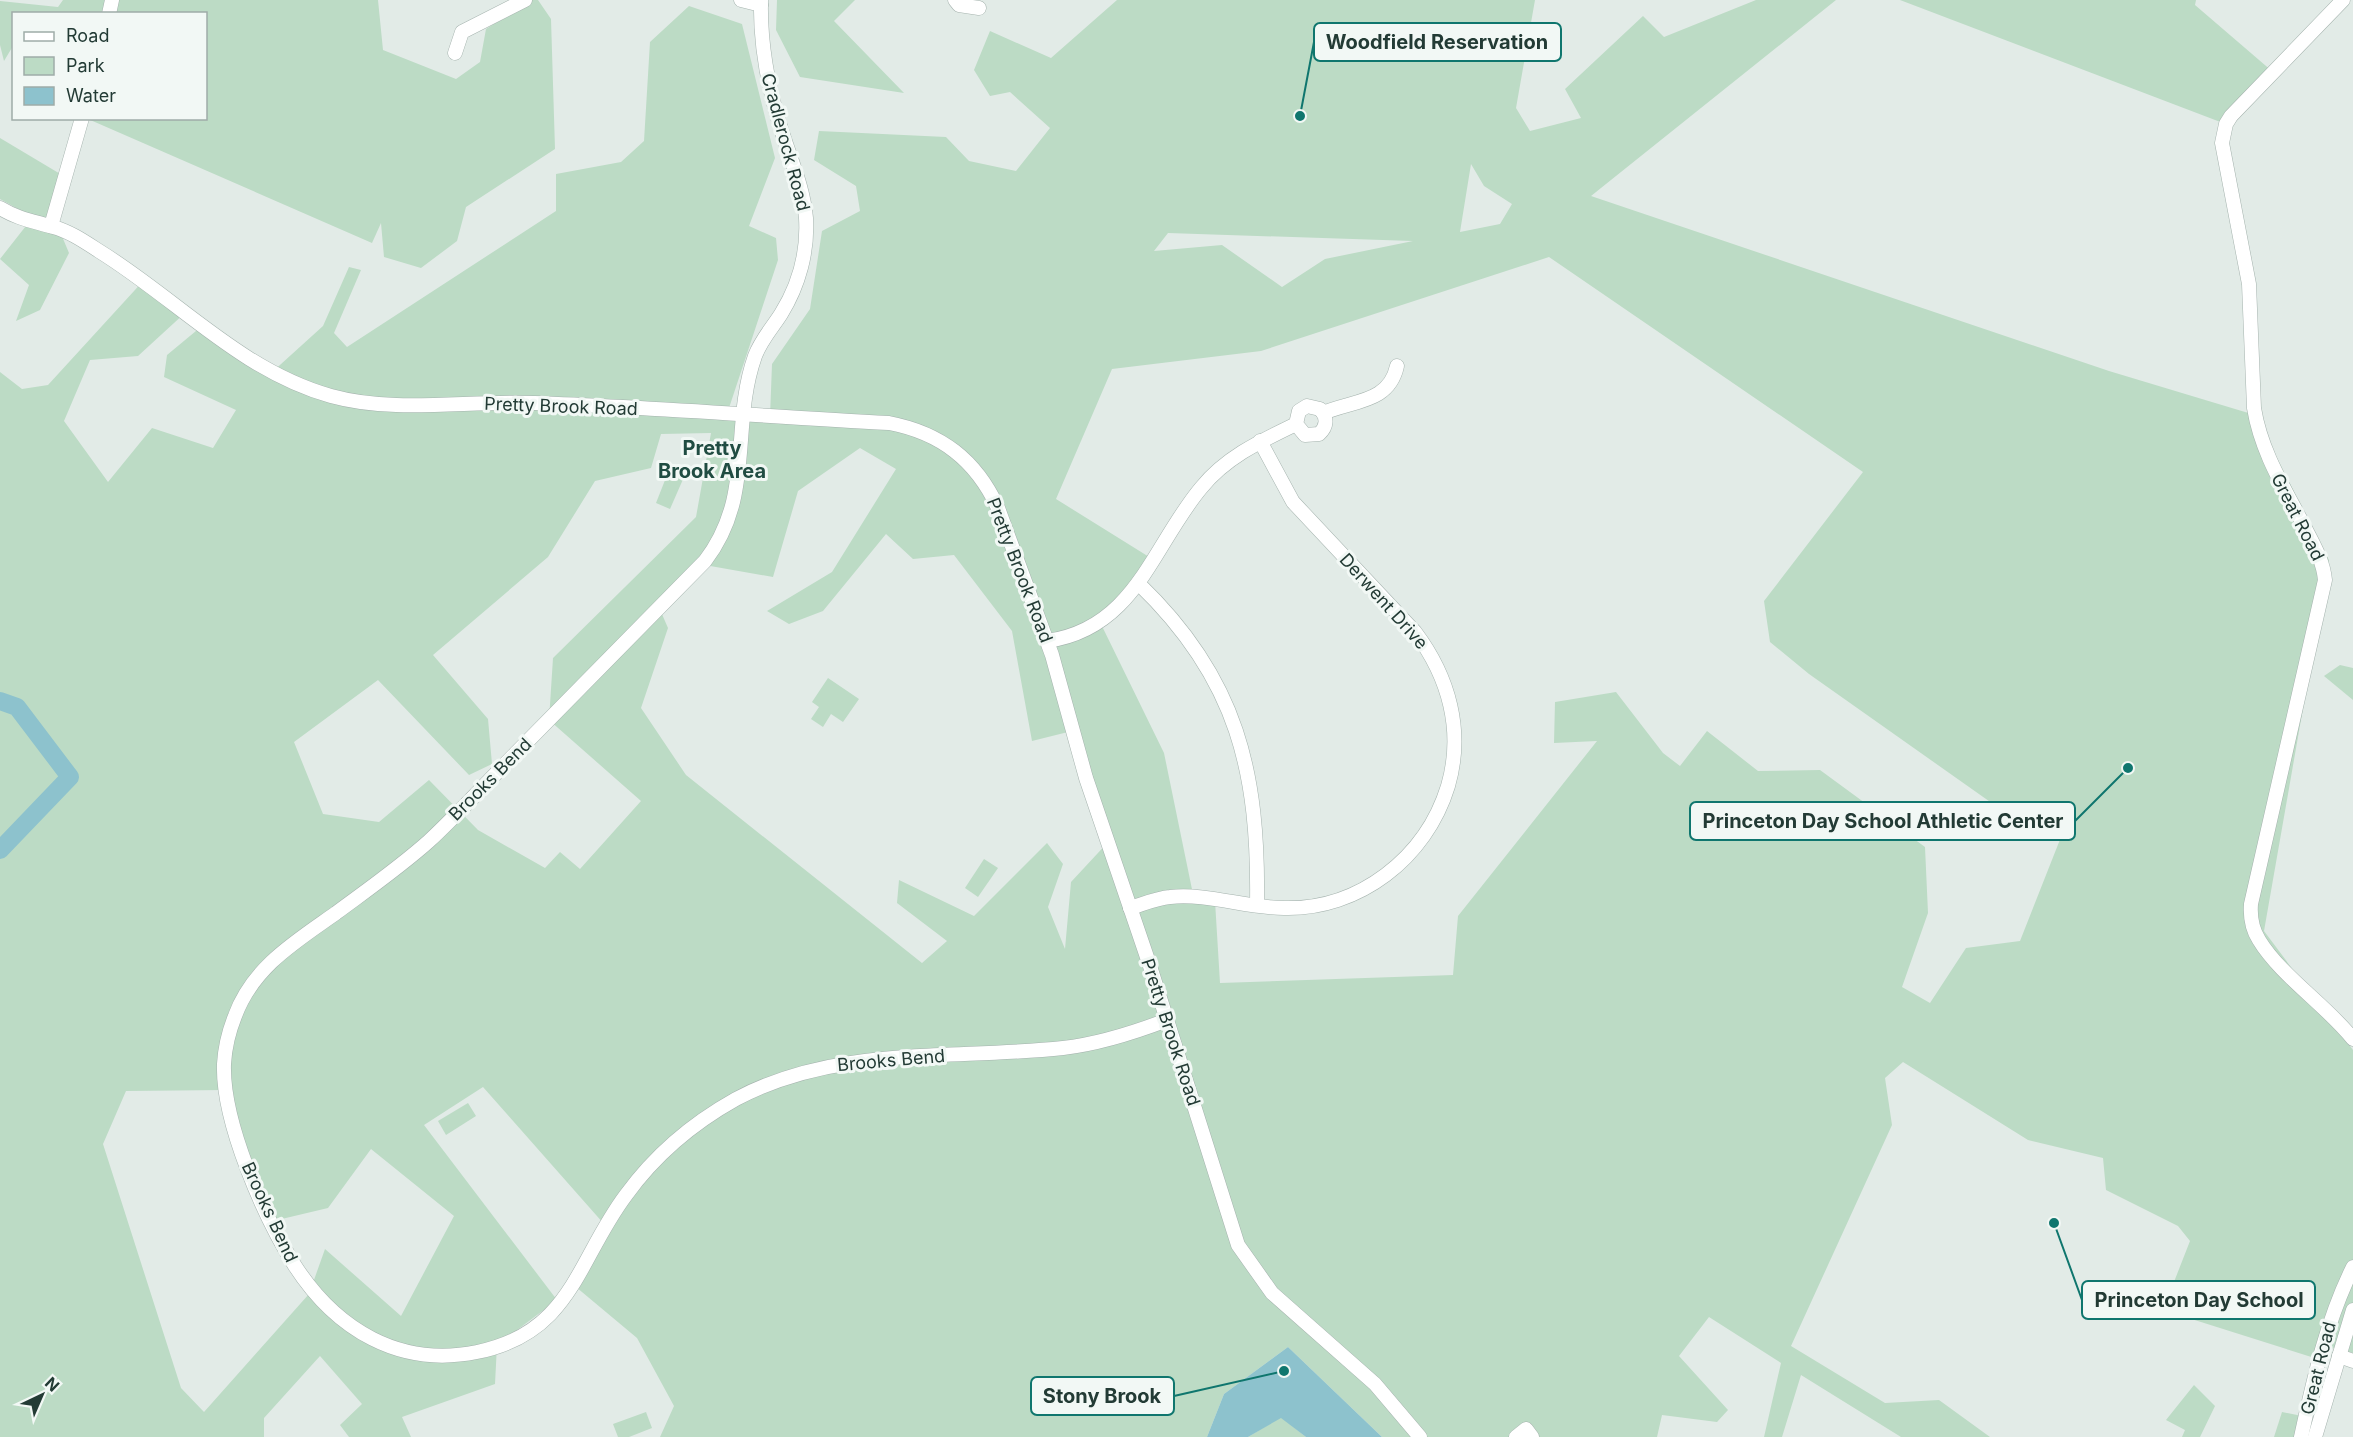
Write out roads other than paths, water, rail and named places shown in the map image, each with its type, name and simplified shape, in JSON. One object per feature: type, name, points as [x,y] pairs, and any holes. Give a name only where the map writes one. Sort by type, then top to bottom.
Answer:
[{"type":"street","points":[[455,53],[462,32],[525,0]]},
{"type":"street","points":[[741,0],[761,3]]},
{"type":"street","points":[[955,0],[959,5],[979,8]]},
{"type":"street","name":"Great Road","points":[[2343,0],[2231,116],[2226,124],[2222,143],[2250,284],[2254,408],[2257,428],[2270,463],[2322,560],[2325,580],[2250,916],[2253,929],[2265,949],[2353,1039]]},
{"type":"street","name":"Cradlerock Road","points":[[745,415],[755,356],[799,277],[806,240],[804,200],[779,123],[766,68],[761,3]]},
{"type":"street","points":[[51,226],[81,120]]},
{"type":"street","name":"Pretty Brook Road","points":[[0,208],[26,222],[51,226],[127,268],[257,365],[280,377],[330,396],[382,405],[507,402],[889,423],[928,434],[966,458],[990,490],[999,508],[1047,641],[1086,778],[1167,1020],[1238,1245],[1272,1293],[1375,1384],[1420,1437]]},
{"type":"street","points":[[1323,412],[1345,403],[1377,396],[1394,382],[1397,366]]},
{"type":"street","points":[[1316,406],[1323,412],[1326,422],[1319,434],[1305,435],[1296,424],[1296,415],[1302,408],[1316,406]]},
{"type":"street","name":"Brooks Bend","points":[[745,415],[731,516],[724,532],[705,561],[432,838],[381,880],[277,955],[258,975],[242,998],[226,1044],[224,1063],[227,1097],[238,1139],[270,1221],[313,1294],[360,1334],[387,1345],[437,1355],[474,1353],[492,1348],[526,1333],[555,1310],[579,1278],[609,1220],[644,1173],[685,1132],[743,1096],[791,1076],[843,1063],[1063,1048],[1112,1039],[1167,1020]]},
{"type":"street","points":[[1047,641],[1083,630],[1119,606],[1139,584],[1202,486],[1234,457],[1260,441],[1296,424]]},
{"type":"street","name":"Derwent Drive","points":[[1130,908],[1171,897],[1286,908],[1326,904],[1365,889],[1413,851],[1436,817],[1450,778],[1455,740],[1453,719],[1445,685],[1427,648],[1415,632],[1293,502],[1260,441]]},
{"type":"street","points":[[1139,584],[1164,609],[1196,648],[1224,701],[1237,732],[1252,791],[1257,825],[1257,905]]},
{"type":"street","name":"Great Road","points":[[2301,1437],[2319,1353],[2353,1267]]},
{"type":"street","name":"Great Road","points":[[2315,1437],[2353,1310]]},
{"type":"street","points":[[2339,1356],[2353,1361]]},
{"type":"street","points":[[1516,1437],[1526,1429],[1532,1437]]},
{"type":"water","points":[[1288,1347],[1382,1437],[1306,1437],[1281,1418],[1248,1437],[1207,1437],[1224,1394]]},
{"type":"waterway","points":[[0,701],[17,707],[70,777],[0,850]]},
{"type":"place","name":"Woodfield Reservation","points":[[1300,116]]},
{"type":"place","name":"Princeton Day School Athletic Center","points":[[2128,768]]},
{"type":"place","name":"Princeton Day School","points":[[2054,1223]]},
{"type":"place","name":"Stony Brook","points":[[1284,1371]]},
{"type":"district","name":"Pretty Brook Area","points":[[712,460]]}]
